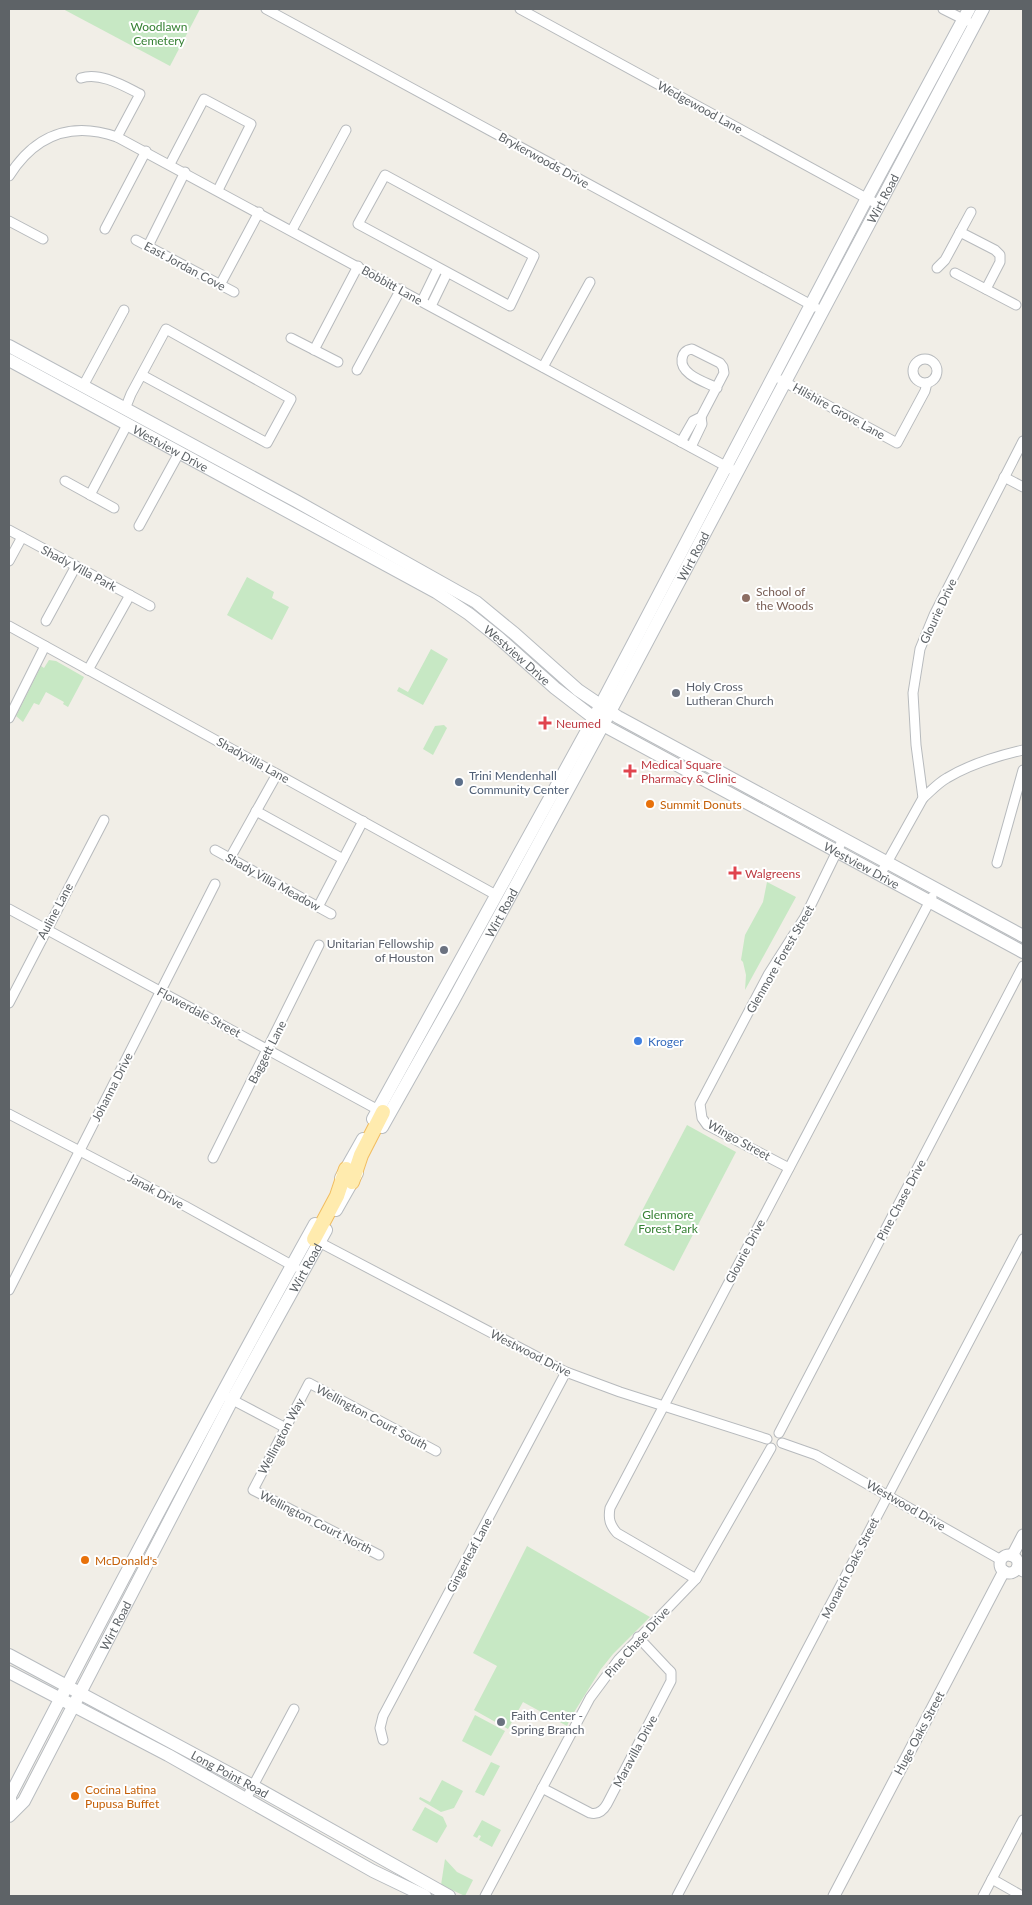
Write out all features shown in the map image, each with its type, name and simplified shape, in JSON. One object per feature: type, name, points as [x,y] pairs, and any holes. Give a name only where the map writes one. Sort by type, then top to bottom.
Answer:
[{"type":"main road","name":"Wirt Road","points":[[817,309],[867,198],[916,107],[969,18],[983,9]]},
{"type":"main road","name":"Wirt Road","points":[[383,1112],[453,1001],[731,469],[817,309],[879,205],[928,113],[969,18]]},
{"type":"main road","points":[[916,107],[928,113]]},
{"type":"main road","name":"Westview Drive","points":[[9,346],[127,425],[179,453],[201,457]]},
{"type":"main road","name":"Westview Drive","points":[[9,360],[63,382],[83,386],[126,409],[201,457],[335,530],[476,602],[555,688],[599,721],[1023,952]]},
{"type":"main road","name":"Westview Drive","points":[[335,530],[436,592],[468,614],[503,633],[605,709],[1023,936]]},
{"type":"main road","points":[[468,614],[476,602]]},
{"type":"main road","name":"Wirt Road","points":[[383,1112],[496,895],[599,721]]},
{"type":"main road","points":[[314,1239],[383,1112]]},
{"type":"main road","name":"Wirt Road","points":[[10,1814],[10,1796],[144,1539],[314,1239]]},
{"type":"main road","name":"Wirt Road","points":[[10,1814],[24,1801],[80,1693],[156,1546],[226,1397]]},
{"type":"main road","points":[[144,1539],[156,1546]]},
{"type":"main road","name":"Long Point Road","points":[[9,1655],[253,1786],[317,1823],[411,1882],[425,1896]]},
{"type":"main road","name":"Long Point Road","points":[[9,1672],[168,1755],[373,1871],[449,1896]]},
{"type":"main road","points":[[295,1826],[298,1823],[317,1823]]},
{"type":"street","name":"Brykerwoods Drive","points":[[266,9],[282,13],[817,309]]},
{"type":"street","name":"Wedgewood Lane","points":[[520,9],[879,205]]},
{"type":"street","points":[[943,9],[969,18]]},
{"type":"street","points":[[81,78],[87,76],[102,79],[140,94],[118,137]]},
{"type":"street","points":[[170,164],[204,99],[229,111],[251,124],[218,190]]},
{"type":"street","name":"Bobbitt Lane","points":[[9,176],[21,159],[40,142],[58,134],[76,130],[96,131],[118,137],[731,469]]},
{"type":"street","points":[[292,230],[346,130]]},
{"type":"street","points":[[105,229],[146,151]]},
{"type":"street","points":[[148,246],[185,172]]},
{"type":"street","points":[[385,175],[534,256],[510,306],[438,268],[358,224],[385,175]]},
{"type":"street","points":[[220,285],[258,212]]},
{"type":"street","points":[[937,268],[945,260],[971,212]]},
{"type":"street","points":[[9,221],[43,239]]},
{"type":"street","points":[[960,232],[995,250],[1000,255],[1000,262],[986,290]]},
{"type":"street","name":"East Jordan Cove","points":[[136,240],[234,292]]},
{"type":"street","points":[[314,350],[358,266]]},
{"type":"street","points":[[422,301],[438,268]]},
{"type":"street","points":[[431,306],[447,273]]},
{"type":"street","points":[[955,273],[1016,305]]},
{"type":"street","points":[[543,367],[590,282]]},
{"type":"street","points":[[358,370],[401,290]]},
{"type":"street","points":[[83,386],[124,310]]},
{"type":"street","points":[[126,409],[131,394],[166,329],[291,399],[267,443],[142,375]]},
{"type":"street","points":[[291,338],[338,362]]},
{"type":"street","points":[[681,442],[693,421],[701,417],[717,388],[724,373],[720,363],[692,349],[686,350],[682,355],[681,362],[687,371],[717,388]]},
{"type":"street","name":"Hilshire Grove Lane","points":[[780,379],[897,443],[925,391],[926,383]]},
{"type":"street","points":[[690,447],[702,424],[701,417]]},
{"type":"street","points":[[90,495],[127,425]]},
{"type":"street","name":"Glourie Drive","points":[[923,798],[916,745],[913,693],[920,648],[934,615],[1023,441]]},
{"type":"street","points":[[139,526],[179,453]]},
{"type":"street","points":[[1004,478],[1023,488]]},
{"type":"street","points":[[65,482],[114,508]]},
{"type":"street","name":"Shady Villa Park","points":[[9,530],[150,606]]},
{"type":"street","points":[[9,561],[22,537]]},
{"type":"street","points":[[46,621],[76,566]]},
{"type":"street","points":[[88,670],[130,595]]},
{"type":"street","name":"Shadyvilla Lane","points":[[9,626],[496,895]]},
{"type":"street","points":[[9,718],[45,646]]},
{"type":"street","points":[[880,875],[923,798],[946,778],[970,766],[1023,750]]},
{"type":"street","points":[[997,863],[1023,770]]},
{"type":"street","points":[[230,858],[277,774]]},
{"type":"street","points":[[256,812],[343,859]]},
{"type":"street","name":"Auline Lane","points":[[9,1003],[104,820]]},
{"type":"street","points":[[318,907],[363,821]]},
{"type":"street","name":"Glenmore Forest Street","points":[[700,1104],[768,975],[806,917],[843,839]]},
{"type":"street","name":"Shady Villa Meadow","points":[[215,850],[331,914]]},
{"type":"street","name":"Johanna Drive","points":[[9,1290],[215,884]]},
{"type":"street","name":"Glourie Drive","points":[[696,1579],[617,1533],[608,1517],[614,1498],[665,1405],[936,889]]},
{"type":"street","name":"Flowerdale Street","points":[[9,909],[383,1112]]},
{"type":"street","name":"Baggett Lane","points":[[213,1158],[320,945]]},
{"type":"street","name":"Pine Chase Drive","points":[[779,1433],[1023,966]]},
{"type":"street","name":"Wingo Street","points":[[700,1104],[702,1118],[707,1125],[789,1168]]},
{"type":"street","name":"Janak Drive","points":[[9,1114],[185,1206],[297,1268]]},
{"type":"street","name":"Westwood Drive","points":[[314,1239],[566,1372],[620,1392],[766,1438]]},
{"type":"street","name":"Monarch Oaks Street","points":[[678,1896],[1023,1239]]},
{"type":"street","name":"Gingerleaf Lane","points":[[383,1740],[380,1728],[383,1716],[566,1372]]},
{"type":"street","name":"Wellington Way","points":[[253,1490],[309,1383]]},
{"type":"street","name":"Wellington Court South","points":[[309,1383],[436,1451]]},
{"type":"street","points":[[226,1397],[284,1428]]},
{"type":"street","points":[[773,1432],[779,1433],[783,1438],[782,1443],[777,1448],[771,1448],[767,1444],[766,1438],[773,1432]]},
{"type":"street","name":"Westwood Drive","points":[[782,1443],[816,1455],[1006,1562]]},
{"type":"street","name":"Pine Chase Drive","points":[[485,1896],[590,1698],[619,1658],[696,1579],[771,1448]]},
{"type":"street","name":"Wellington Court North","points":[[253,1490],[379,1555]]},
{"type":"street","name":"Huge Oaks Street","points":[[834,1896],[1006,1562],[1023,1535]]},
{"type":"street","points":[[1006,1562],[1018,1561],[1020,1570]]},
{"type":"street","name":"Maravilla Drive","points":[[542,1788],[594,1814],[602,1811],[607,1804],[672,1681],[671,1672],[638,1637]]},
{"type":"street","points":[[246,1799],[294,1709]]},
{"type":"street","points":[[983,1896],[1023,1820]]},
{"type":"street","points":[[992,1879],[1022,1896]]},
{"type":"green space","name":"Woodlawn Cemetery","points":[[63,9],[200,9],[170,66]]},
{"type":"green space","points":[[247,577],[274,592],[272,598],[289,607],[272,640],[227,615]]},
{"type":"green space","points":[[431,649],[448,659],[423,705],[397,691],[399,687],[408,692]]},
{"type":"green space","points":[[49,660],[56,661],[84,677],[68,707],[63,704],[64,702],[46,692],[39,705],[34,703],[23,722],[16,716],[41,666],[44,668]]},
{"type":"green space","points":[[444,725],[447,728],[433,755],[423,749],[435,726]]},
{"type":"green space","points":[[767,882],[796,897],[745,990],[746,975],[741,960],[745,935],[763,902]]},
{"type":"green space","name":"Glenmore Forest Park","points":[[687,1125],[736,1152],[674,1271],[624,1245]]},
{"type":"green space","points":[[527,1546],[650,1617],[613,1654],[601,1669],[573,1714],[565,1711],[563,1715],[570,1719],[567,1726],[523,1702],[508,1729],[474,1710],[497,1666],[473,1653]]},
{"type":"green space","points":[[475,1715],[505,1731],[491,1756],[462,1741]]},
{"type":"green space","points":[[491,1762],[500,1766],[484,1796],[475,1792]]},
{"type":"green space","points":[[442,1780],[463,1791],[454,1808],[441,1812],[419,1799],[420,1797],[430,1802]]},
{"type":"green space","points":[[425,1807],[443,1817],[447,1826],[437,1843],[412,1830]]},
{"type":"green space","points":[[482,1820],[501,1830],[492,1847],[479,1840],[481,1836],[479,1835],[477,1838],[473,1836]]},
{"type":"green space","points":[[445,1859],[457,1872],[473,1880],[465,1896],[441,1885]]},
{"type":"place","name":"School of the Woods","points":[[746,598]]},
{"type":"place","name":"Holy Cross Lutheran Church","points":[[676,693]]},
{"type":"place","name":"Neumed","points":[[545,723]]},
{"type":"place","name":"Medical Square Pharmacy & Clinic","points":[[630,771]]},
{"type":"place","name":"Trini Mendenhall Community Center","points":[[459,782]]},
{"type":"place","name":"Summit Donuts","points":[[650,804]]},
{"type":"place","name":"Walgreens","points":[[735,873]]},
{"type":"place","name":"Unitarian Fellowship of Houston","points":[[444,950]]},
{"type":"place","name":"Kroger","points":[[638,1041]]},
{"type":"place","name":"McDonald's","points":[[85,1560]]},
{"type":"place","name":"Faith Center - Spring Branch","points":[[501,1722]]},
{"type":"place","name":"Cocina Latina Pupusa Buffet","points":[[75,1796]]}]
